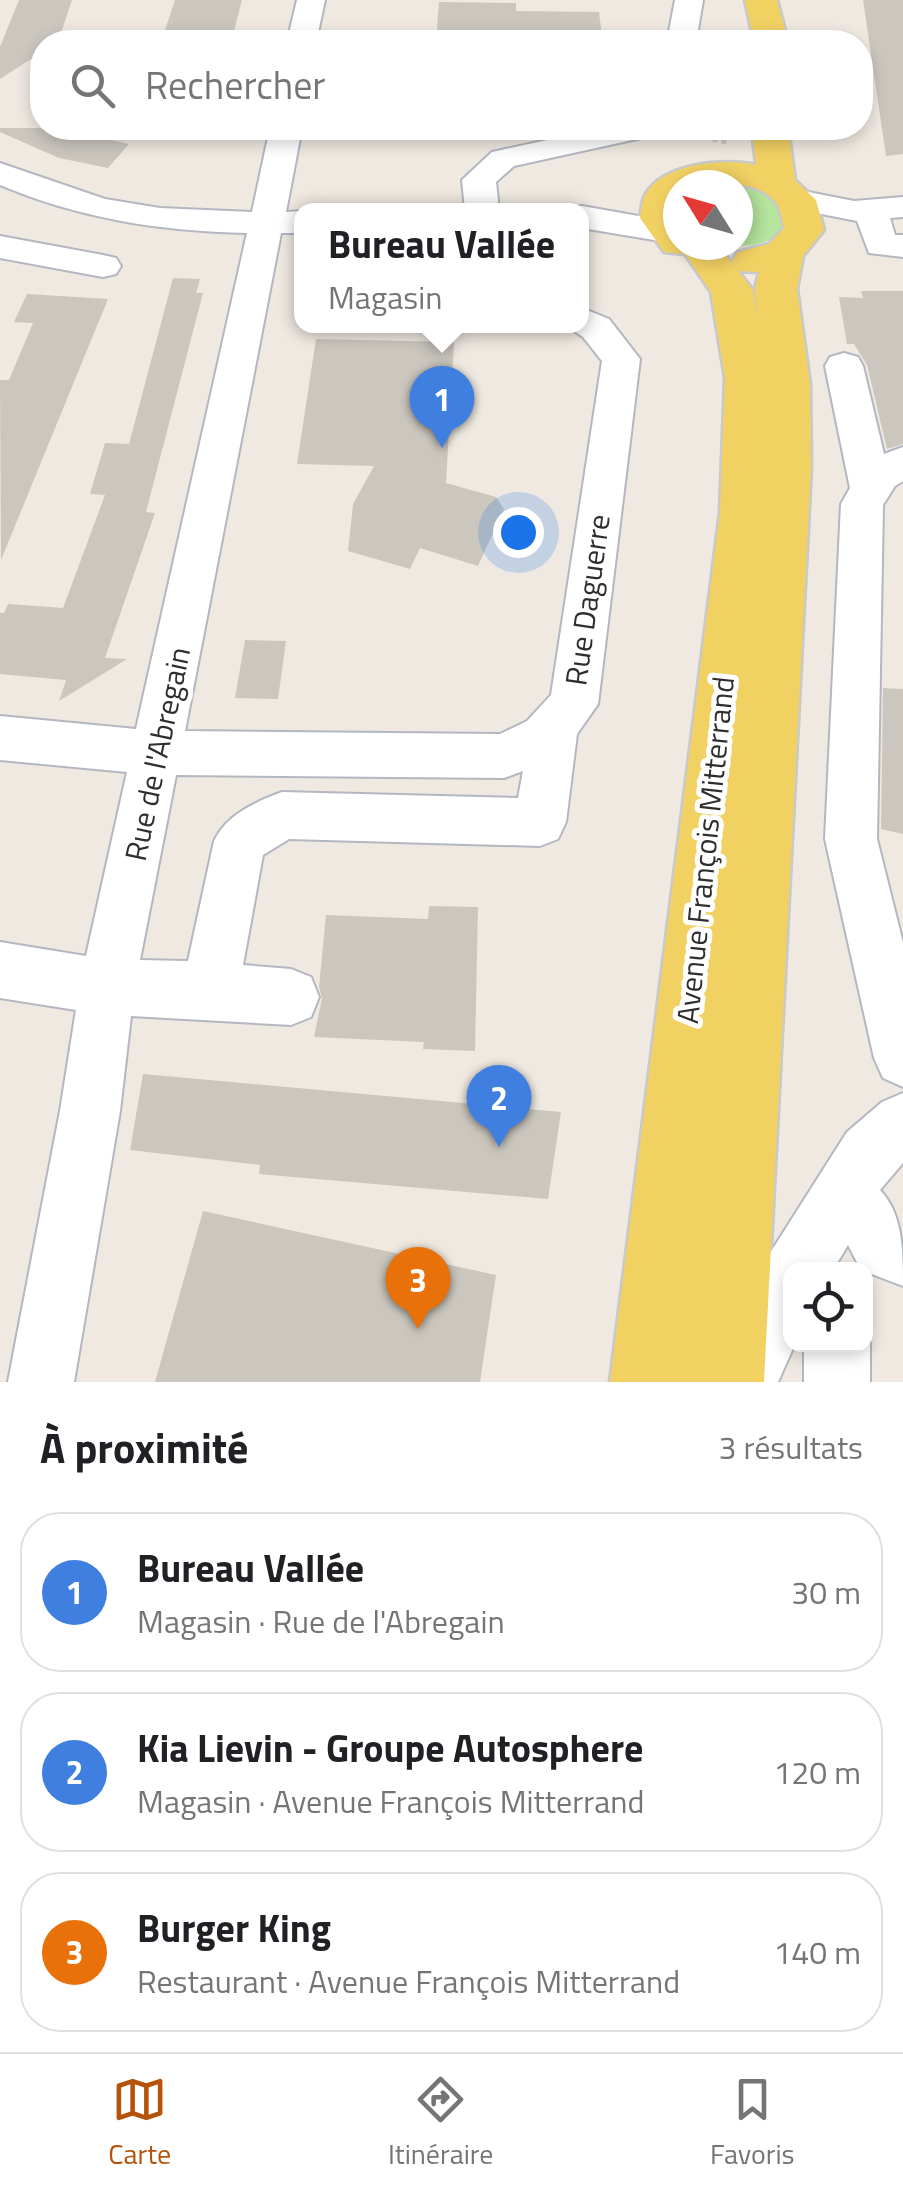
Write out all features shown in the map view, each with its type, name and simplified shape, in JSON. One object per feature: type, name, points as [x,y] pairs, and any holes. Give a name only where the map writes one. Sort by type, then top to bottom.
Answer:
[{"type":"main road","points":[[733,0],[738,30]]},
{"type":"main road","points":[[761,0],[769,30]]},
{"type":"main road","points":[[698,170],[708,140]]},
{"type":"main road","points":[[709,260],[759,321],[776,289],[789,217],[773,140]]},
{"type":"main road","points":[[753,184],[789,217]]},
{"type":"main road","points":[[753,249],[789,217]]},
{"type":"main road","name":"Avenue François Mitterrand","points":[[649,1382],[744,512],[747,378],[759,321]]},
{"type":"main road","name":"Avenue François Mitterrand","points":[[725,1382],[788,468],[788,384],[759,321]]},
{"type":"street","points":[[304,30],[310,0]]},
{"type":"street","points":[[684,30],[689,0]]},
{"type":"street","name":"Rue de l'Abregain","points":[[41,1382],[90,1111],[107,987],[285,222],[286,140]]},
{"type":"street","points":[[482,203],[480,180],[503,159],[589,140]]},
{"type":"street","points":[[0,173],[82,204],[119,211],[285,222]]},
{"type":"street","points":[[789,217],[876,209],[881,245],[903,246]]},
{"type":"street","points":[[589,217],[663,223]]},
{"type":"street","points":[[0,247],[104,266]]},
{"type":"street","name":"Rue Daguerre","points":[[0,738],[159,753],[504,756],[544,736],[574,704],[621,359],[589,324]]},
{"type":"street","points":[[844,366],[887,476],[862,504],[851,839],[903,1058]]},
{"type":"street","points":[[210,990],[240,842],[282,814],[540,822],[554,726]]},
{"type":"street","points":[[0,970],[107,987],[291,996]]},
{"type":"street","points":[[803,1262],[868,1153],[903,1124]]},
{"type":"street","points":[[840,1198],[869,1221],[884,1262]]},
{"type":"street","points":[[744,1382],[783,1299]]},
{"type":"street","points":[[837,1382],[838,1352]]},
{"type":"green space","points":[[753,186],[774,198],[786,227],[753,245]]},
{"type":"building","points":[[19,0],[72,0],[62,30],[30,30],[30,60],[0,79],[0,47]]},
{"type":"building","points":[[175,0],[242,0],[234,30],[165,30]]},
{"type":"building","points":[[863,0],[903,0],[903,154],[886,156],[873,68],[873,30],[867,30]]},
{"type":"building","points":[[439,2],[516,3],[516,11],[599,12],[601,30],[437,30]]},
{"type":"building","points":[[0,128],[30,128],[30,140],[111,140],[129,144],[108,168],[59,158],[0,132]]},
{"type":"building","points":[[173,278],[200,279],[196,293],[203,293],[146,512],[155,513],[105,658],[127,659],[59,701],[66,680],[0,674],[0,613],[8,604],[63,608],[105,495],[90,494],[105,443],[129,444]]},
{"type":"building","points":[[861,291],[903,291],[903,444],[887,449],[867,365],[854,344],[847,344],[839,297],[863,298]]},
{"type":"building","points":[[27,294],[108,299],[1,560],[0,380],[9,380],[33,323],[14,322]]},
{"type":"building","points":[[316,339],[454,342],[446,483],[496,497],[504,509],[478,566],[420,548],[410,569],[348,551],[353,504],[374,466],[297,464]]},
{"type":"building","points":[[245,640],[286,641],[278,699],[235,698]]},
{"type":"building","points":[[883,688],[903,689],[903,834],[881,829]]},
{"type":"building","points":[[429,906],[478,907],[475,1051],[423,1049],[424,1042],[314,1037],[322,998],[319,987],[326,915],[428,919]]},
{"type":"building","points":[[143,1074],[561,1112],[548,1199],[259,1174],[260,1165],[130,1150]]},
{"type":"building","points":[[203,1211],[496,1275],[480,1382],[155,1382]]},
{"type":"place","name":"Bureau Vallée","points":[[442,448]]},
{"type":"place","name":"Kia Lievin - Groupe Autosphere","points":[[499,1147]]},
{"type":"place","name":"Burger King","points":[[418,1329]]}]
